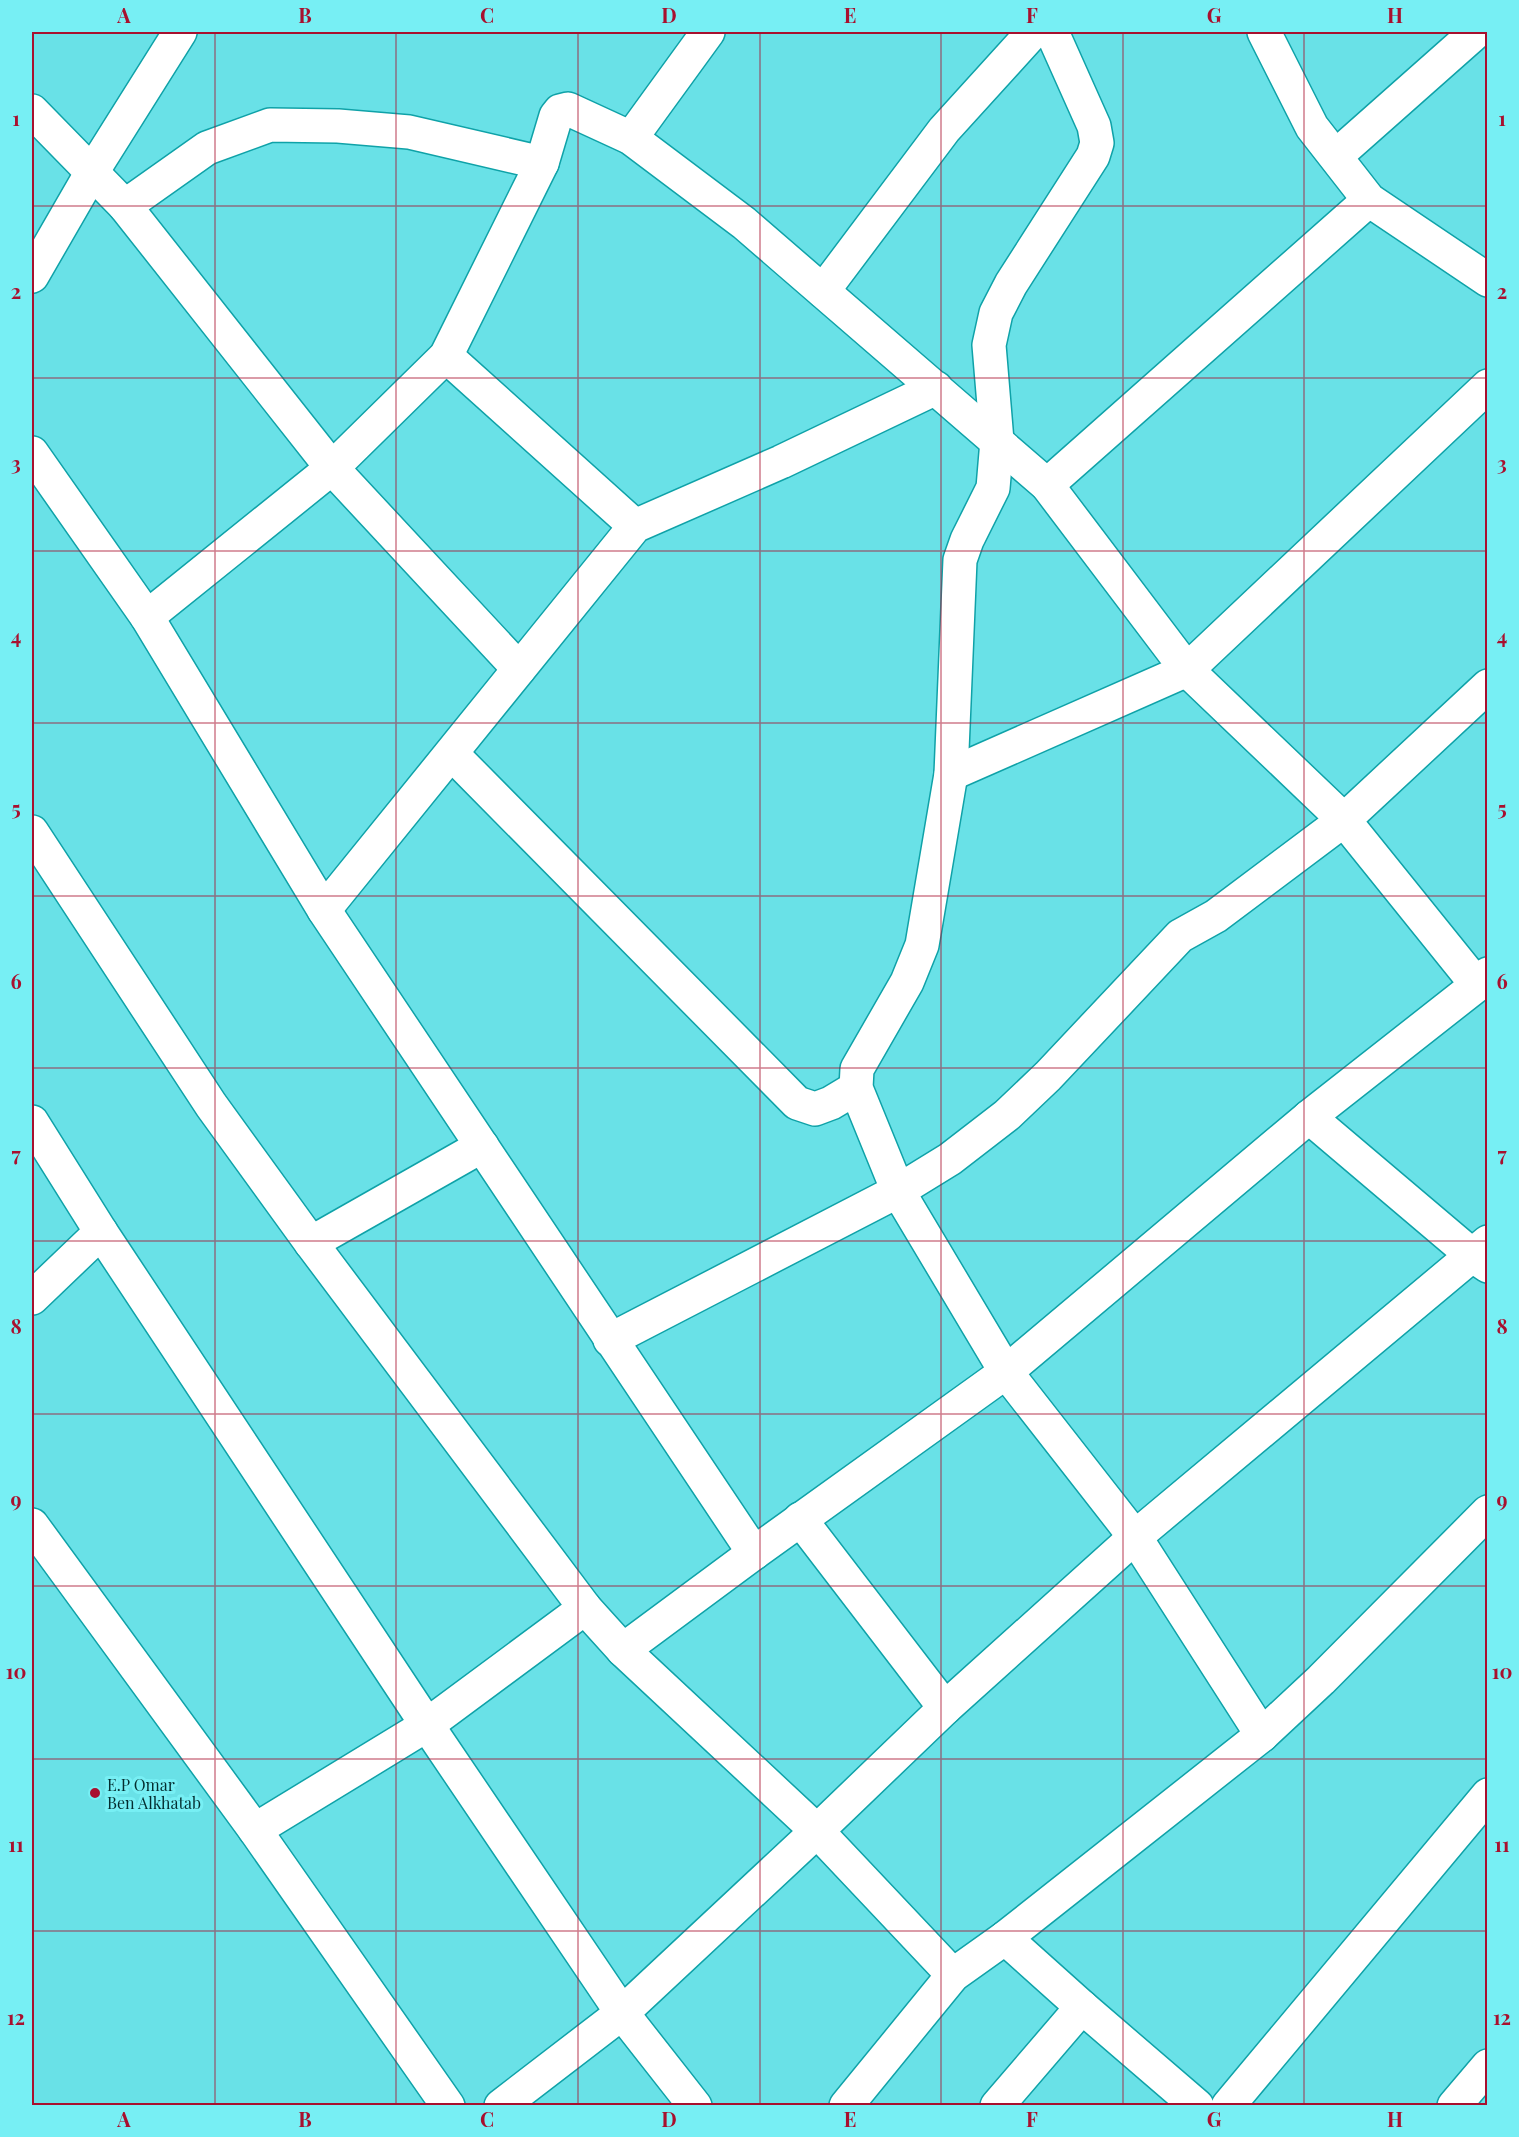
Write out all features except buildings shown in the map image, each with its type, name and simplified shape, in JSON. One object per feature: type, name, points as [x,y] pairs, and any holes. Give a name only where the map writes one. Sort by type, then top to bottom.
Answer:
[{"type":"street","points":[[32,276],[92,172],[180,32]]},
{"type":"street","points":[[631,138],[708,32]]},
{"type":"street","points":[[823,291],[944,130],[1033,32]]},
{"type":"street","points":[[1052,32],[1094,126],[1097,143],[1093,156],[1011,284],[996,313],[989,345],[997,441],[993,488],[967,540],[960,560],[951,774],[922,945],[902,991],[857,1069],[856,1088],[898,1191],[1006,1372],[1136,1537],[1262,1735]]},
{"type":"street","points":[[1264,32],[1312,127],[1370,200],[1488,280]]},
{"type":"street","points":[[1336,156],[1476,32]]},
{"type":"street","points":[[147,617],[332,468],[446,356],[542,163],[556,116],[560,111],[568,109],[631,138],[744,223],[1047,485],[1187,670],[1344,820],[1482,980],[1309,1117],[1006,1372],[754,1552],[622,1650]]},
{"type":"street","points":[[32,111],[125,206],[332,468],[519,669]]},
{"type":"street","points":[[125,206],[207,148],[270,125],[338,126],[410,132],[542,163]]},
{"type":"street","points":[[1047,485],[1370,200]]},
{"type":"street","points":[[446,356],[635,526]]},
{"type":"street","points":[[951,774],[1187,670],[1488,386]]},
{"type":"street","points":[[324,910],[635,526],[781,462],[936,388]]},
{"type":"street","points":[[32,453],[147,617],[324,910],[754,1552]]},
{"type":"street","points":[[610,1340],[898,1191],[950,1159],[1007,1115],[1048,1076],[1180,936],[1216,916],[1344,820],[1488,686]]},
{"type":"street","points":[[452,754],[797,1103],[815,1109],[831,1103],[856,1088]]},
{"type":"street","points":[[32,832],[211,1106],[585,1608],[622,1650],[817,1831],[953,1975]]},
{"type":"street","points":[[501,2106],[622,2013],[945,1708],[1136,1537],[1483,1255],[1309,1117]]},
{"type":"street","points":[[32,1122],[101,1232],[427,1725],[622,2013],[695,2106]]},
{"type":"street","points":[[311,1243],[482,1146]]},
{"type":"street","points":[[32,1298],[101,1232]]},
{"type":"street","points":[[846,2106],[953,1975],[1005,1938],[1262,1735],[1321,1680],[1488,1512]]},
{"type":"street","points":[[800,1519],[945,1708]]},
{"type":"street","points":[[32,1525],[255,1830],[448,2106]]},
{"type":"street","points":[[255,1830],[427,1725],[585,1608]]},
{"type":"street","points":[[1228,2106],[1488,1795]]},
{"type":"street","points":[[1005,1938],[1197,2106]]},
{"type":"street","points":[[997,2106],[1082,2007]]},
{"type":"street","points":[[1454,2106],[1488,2066]]},
{"type":"place","name":"E.P Omar Ben Alkhatab","points":[[95,1793]]}]
